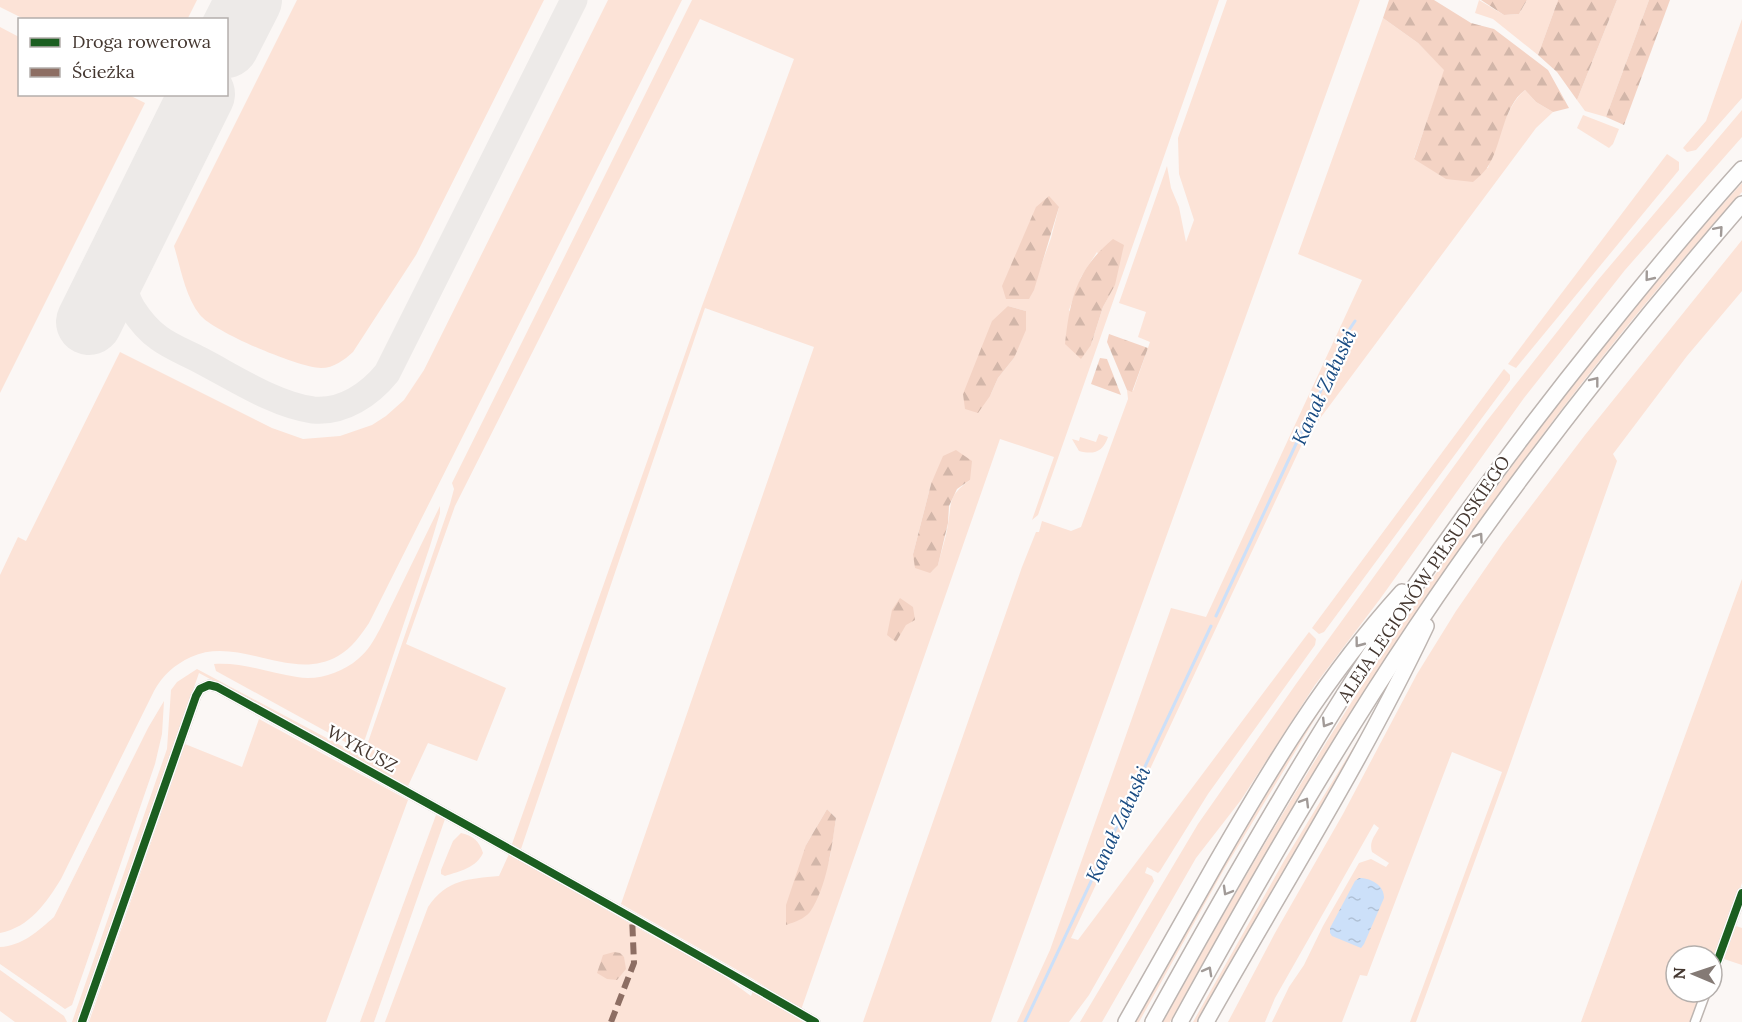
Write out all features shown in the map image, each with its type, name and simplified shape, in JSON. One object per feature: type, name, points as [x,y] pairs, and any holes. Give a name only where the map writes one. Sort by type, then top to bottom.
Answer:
[{"type":"highway","name":"ALEJA LEGIONÓW PIŁSUDSKIEGO","points":[[1154,1022],[1275,807],[1359,669],[1439,552],[1546,405],[1652,274],[1742,169]]},
{"type":"highway","name":"ALEJA LEGIONÓW PIŁSUDSKIEGO","points":[[1180,1022],[1233,926],[1335,753],[1417,625],[1515,486],[1583,396],[1665,293],[1742,204]]},
{"type":"highway","points":[[1126,1022],[1250,805],[1304,717],[1372,625],[1439,552]]},
{"type":"highway","points":[[1206,1022],[1393,695],[1445,585]]},
{"type":"highway","points":[[1218,1022],[1254,936]]},
{"type":"highway","points":[[1117,1022],[1149,981]]},
{"type":"street","name":"WYKUSZ","points":[[82,1022],[195,696],[200,689],[209,685],[217,687],[508,847],[815,1022]]},
{"type":"street","points":[[1724,944],[1742,893]]},
{"type":"street","points":[[1695,1022],[1702,1004]]},
{"type":"shaded area","points":[[0,0],[197,0],[188,18],[22,18],[0,7]]},
{"type":"shaded area","points":[[297,0],[544,0],[416,255],[353,352],[342,361],[326,368],[310,366],[277,356],[208,322],[195,308],[184,282],[174,246]]},
{"type":"shaded area","points":[[608,0],[682,0],[369,623],[348,649],[320,663],[283,662],[228,651],[209,652],[191,657],[174,667],[154,691],[61,879],[43,905],[29,920],[0,933],[0,575],[18,537],[26,541],[120,352],[272,428],[303,439],[340,436],[372,425],[386,416],[404,400],[424,370]]},
{"type":"shaded area","points":[[692,0],[1219,0],[1038,515],[1032,520],[1054,457],[1000,439],[801,1010],[753,979],[621,904],[814,347],[705,308],[521,849],[512,844],[702,306],[794,59],[700,19],[455,506],[406,644],[506,688],[477,761],[428,743],[408,786],[199,673],[77,1022],[72,1022],[167,749],[171,690],[177,682],[197,669],[351,751],[358,753],[365,751],[450,504],[454,489],[452,483]],"holes":[[[1059,207],[1051,238],[1030,297],[1006,299]],[[1097,252],[1115,284],[1103,307],[1091,345],[1069,310],[1081,277]],[[1008,306],[1026,311],[1014,358],[998,378],[990,396]],[[970,480],[958,490],[952,499],[938,565],[913,554],[931,484]],[[827,809],[836,818],[830,857],[818,896],[806,845]]]},
{"type":"shaded area","points":[[1227,0],[1360,0],[991,1022],[863,1022],[1036,532],[1039,532],[1042,521],[1071,531],[1081,527],[1128,399],[1127,390],[1133,391],[1150,342],[1138,337],[1146,312],[1119,303],[1167,166],[1186,242],[1194,220],[1179,174],[1178,138]]},
{"type":"shaded area","points":[[1479,0],[1504,15],[1519,14],[1527,0],[1558,0],[1538,55],[1493,19],[1475,13]]},
{"type":"shaded area","points":[[1617,0],[1649,0],[1606,117],[1585,111],[1577,100]]},
{"type":"shaded area","points":[[1383,18],[1418,43],[1445,70],[1414,158],[1488,168],[1507,115],[1525,90],[1536,102],[1553,112],[1536,128],[1304,440],[1071,938],[1078,940],[1309,632],[1316,639],[1315,645],[1208,794],[1160,871],[1158,873],[1147,867],[1145,873],[1152,876],[1154,881],[1089,995],[1069,1022],[1017,1022],[1050,950],[1171,608],[1206,617],[1362,280],[1298,254]]},
{"type":"shaded area","points":[[1742,19],[1742,98],[1696,150],[1687,152],[1683,148],[1706,121]]},
{"type":"shaded area","points":[[0,27],[18,36],[18,96],[131,96],[145,103],[0,393]]},
{"type":"shaded area","points":[[1742,110],[1742,137],[1625,270],[1524,398],[1380,599],[1315,685],[1241,800],[1196,858],[1102,1022],[1080,1022],[1198,824],[1296,684],[1486,422],[1598,280]]},
{"type":"shaded area","points":[[1583,115],[1619,129],[1609,148],[1577,128]]},
{"type":"shaded area","points":[[1667,154],[1679,162],[1679,170],[1516,368],[1508,364]]},
{"type":"shaded area","points":[[1742,183],[1742,192],[1659,288],[1580,386],[1504,487],[1432,590],[1296,803],[1170,1022],[1163,1022],[1291,800],[1428,585],[1501,481],[1578,379],[1658,279]]},
{"type":"shaded area","points":[[1742,240],[1742,291],[1687,356],[1613,454],[1617,461],[1416,1022],[1410,1022],[1502,772],[1452,752],[1367,976],[1360,975],[1342,1022],[1272,1022],[1289,987],[1304,965],[1359,863],[1371,859],[1386,867],[1389,863],[1372,852],[1372,842],[1379,828],[1374,824],[1275,998],[1265,1022],[1228,1022],[1417,674],[1456,611],[1503,543],[1585,435]]},
{"type":"shaded area","points":[[1504,369],[1510,375],[1510,380],[1324,632],[1319,634],[1312,628]]},
{"type":"shaded area","points":[[1099,434],[1108,437],[1101,449],[1089,453],[1079,451],[1072,439],[1079,441],[1080,437],[1096,442]]},
{"type":"shaded area","points":[[440,506],[430,546],[365,739],[362,742],[349,744],[216,671],[214,664],[225,664],[313,678],[329,675],[352,664],[365,652],[378,633]]},
{"type":"shaded area","points":[[1742,579],[1742,883],[1720,944],[1664,944],[1664,1004],[1698,1004],[1691,1022],[1581,1022]]},
{"type":"shaded area","points":[[1330,694],[1223,871],[1139,1022],[1133,1022],[1252,815]]},
{"type":"shaded area","points":[[164,701],[162,734],[155,764],[72,1005],[65,1009],[0,964],[0,947],[23,941],[54,917],[148,728]]},
{"type":"shaded area","points":[[259,719],[408,800],[326,1022],[89,1022],[185,744],[242,767]]},
{"type":"shaded area","points":[[1370,720],[1344,771],[1240,946],[1198,1022],[1193,1022],[1284,861]]},
{"type":"shaded area","points":[[436,815],[445,819],[374,1022],[360,1022]]},
{"type":"shaded area","points":[[461,833],[475,840],[483,853],[472,866],[445,876],[441,874],[441,870],[453,841]]},
{"type":"shaded area","points":[[509,854],[717,971],[751,996],[753,991],[803,1022],[385,1022],[428,907],[443,891],[459,882],[499,876]]},
{"type":"shaded area","points":[[1736,926],[1742,928],[1742,965],[1724,959]]},
{"type":"shaded area","points":[[0,970],[64,1016],[67,1022],[15,1022],[0,1011]]},
{"type":"green space","points":[[1389,0],[1434,0],[1471,23],[1494,29],[1548,70],[1569,108],[1553,112],[1536,102],[1525,90],[1511,106],[1492,159],[1484,172],[1473,182],[1446,179],[1414,159],[1444,70],[1418,43],[1383,18]]},
{"type":"green space","points":[[1481,0],[1527,0],[1519,14],[1504,15]]},
{"type":"green space","points":[[1558,0],[1617,0],[1577,100],[1557,72],[1538,55]]},
{"type":"green space","points":[[1649,0],[1670,0],[1624,125],[1606,117]]},
{"type":"green space","points":[[1049,196],[1059,207],[1034,290],[1029,299],[1006,299],[1002,286],[1036,207]]},
{"type":"green space","points":[[1113,239],[1124,245],[1115,285],[1103,307],[1091,345],[1081,359],[1065,344],[1073,298],[1083,273]]},
{"type":"green space","points":[[1008,306],[1026,311],[1026,330],[1014,358],[998,378],[990,396],[978,413],[965,409],[963,394],[992,321]]},
{"type":"green space","points":[[1109,334],[1148,348],[1132,392],[1127,390],[1107,342]]},
{"type":"green space","points":[[1100,358],[1107,359],[1121,395],[1091,384]]},
{"type":"green space","points":[[956,450],[972,461],[970,480],[957,489],[949,506],[948,523],[938,565],[930,573],[915,568],[913,554],[931,484],[943,456]]},
{"type":"green space","points":[[900,598],[913,607],[915,620],[906,625],[896,642],[887,635],[892,610]]},
{"type":"green space","points":[[827,809],[836,818],[828,866],[821,891],[808,914],[786,925],[786,905],[806,845]]},
{"type":"green space","points":[[614,952],[624,957],[626,969],[617,980],[607,979],[597,973],[603,955]]},
{"type":"water","points":[[1359,878],[1376,883],[1382,889],[1384,898],[1361,948],[1332,936],[1330,933],[1330,928],[1355,881]]},
{"type":"waterway","name":"Kanał Załuski","points":[[1216,616],[1355,321]]},
{"type":"waterway","name":"Kanał Załuski","points":[[1025,1022],[1211,626]]},
{"type":"taxiway","points":[[122,255],[123,282],[129,302],[144,324],[155,335],[174,347],[255,390],[299,407],[313,410],[335,408],[364,395],[387,373],[574,0]]},
{"type":"runway","points":[[228,41],[249,0]]},
{"type":"runway","points":[[89,322],[201,96]]},
{"type":"marked path","points":[[611,1022],[634,963],[632,916]]},
{"type":"cycle path","points":[[82,1022],[196,696],[200,689],[209,685],[217,687],[442,811],[815,1022]]},
{"type":"cycle path","points":[[1724,944],[1742,893]]}]
